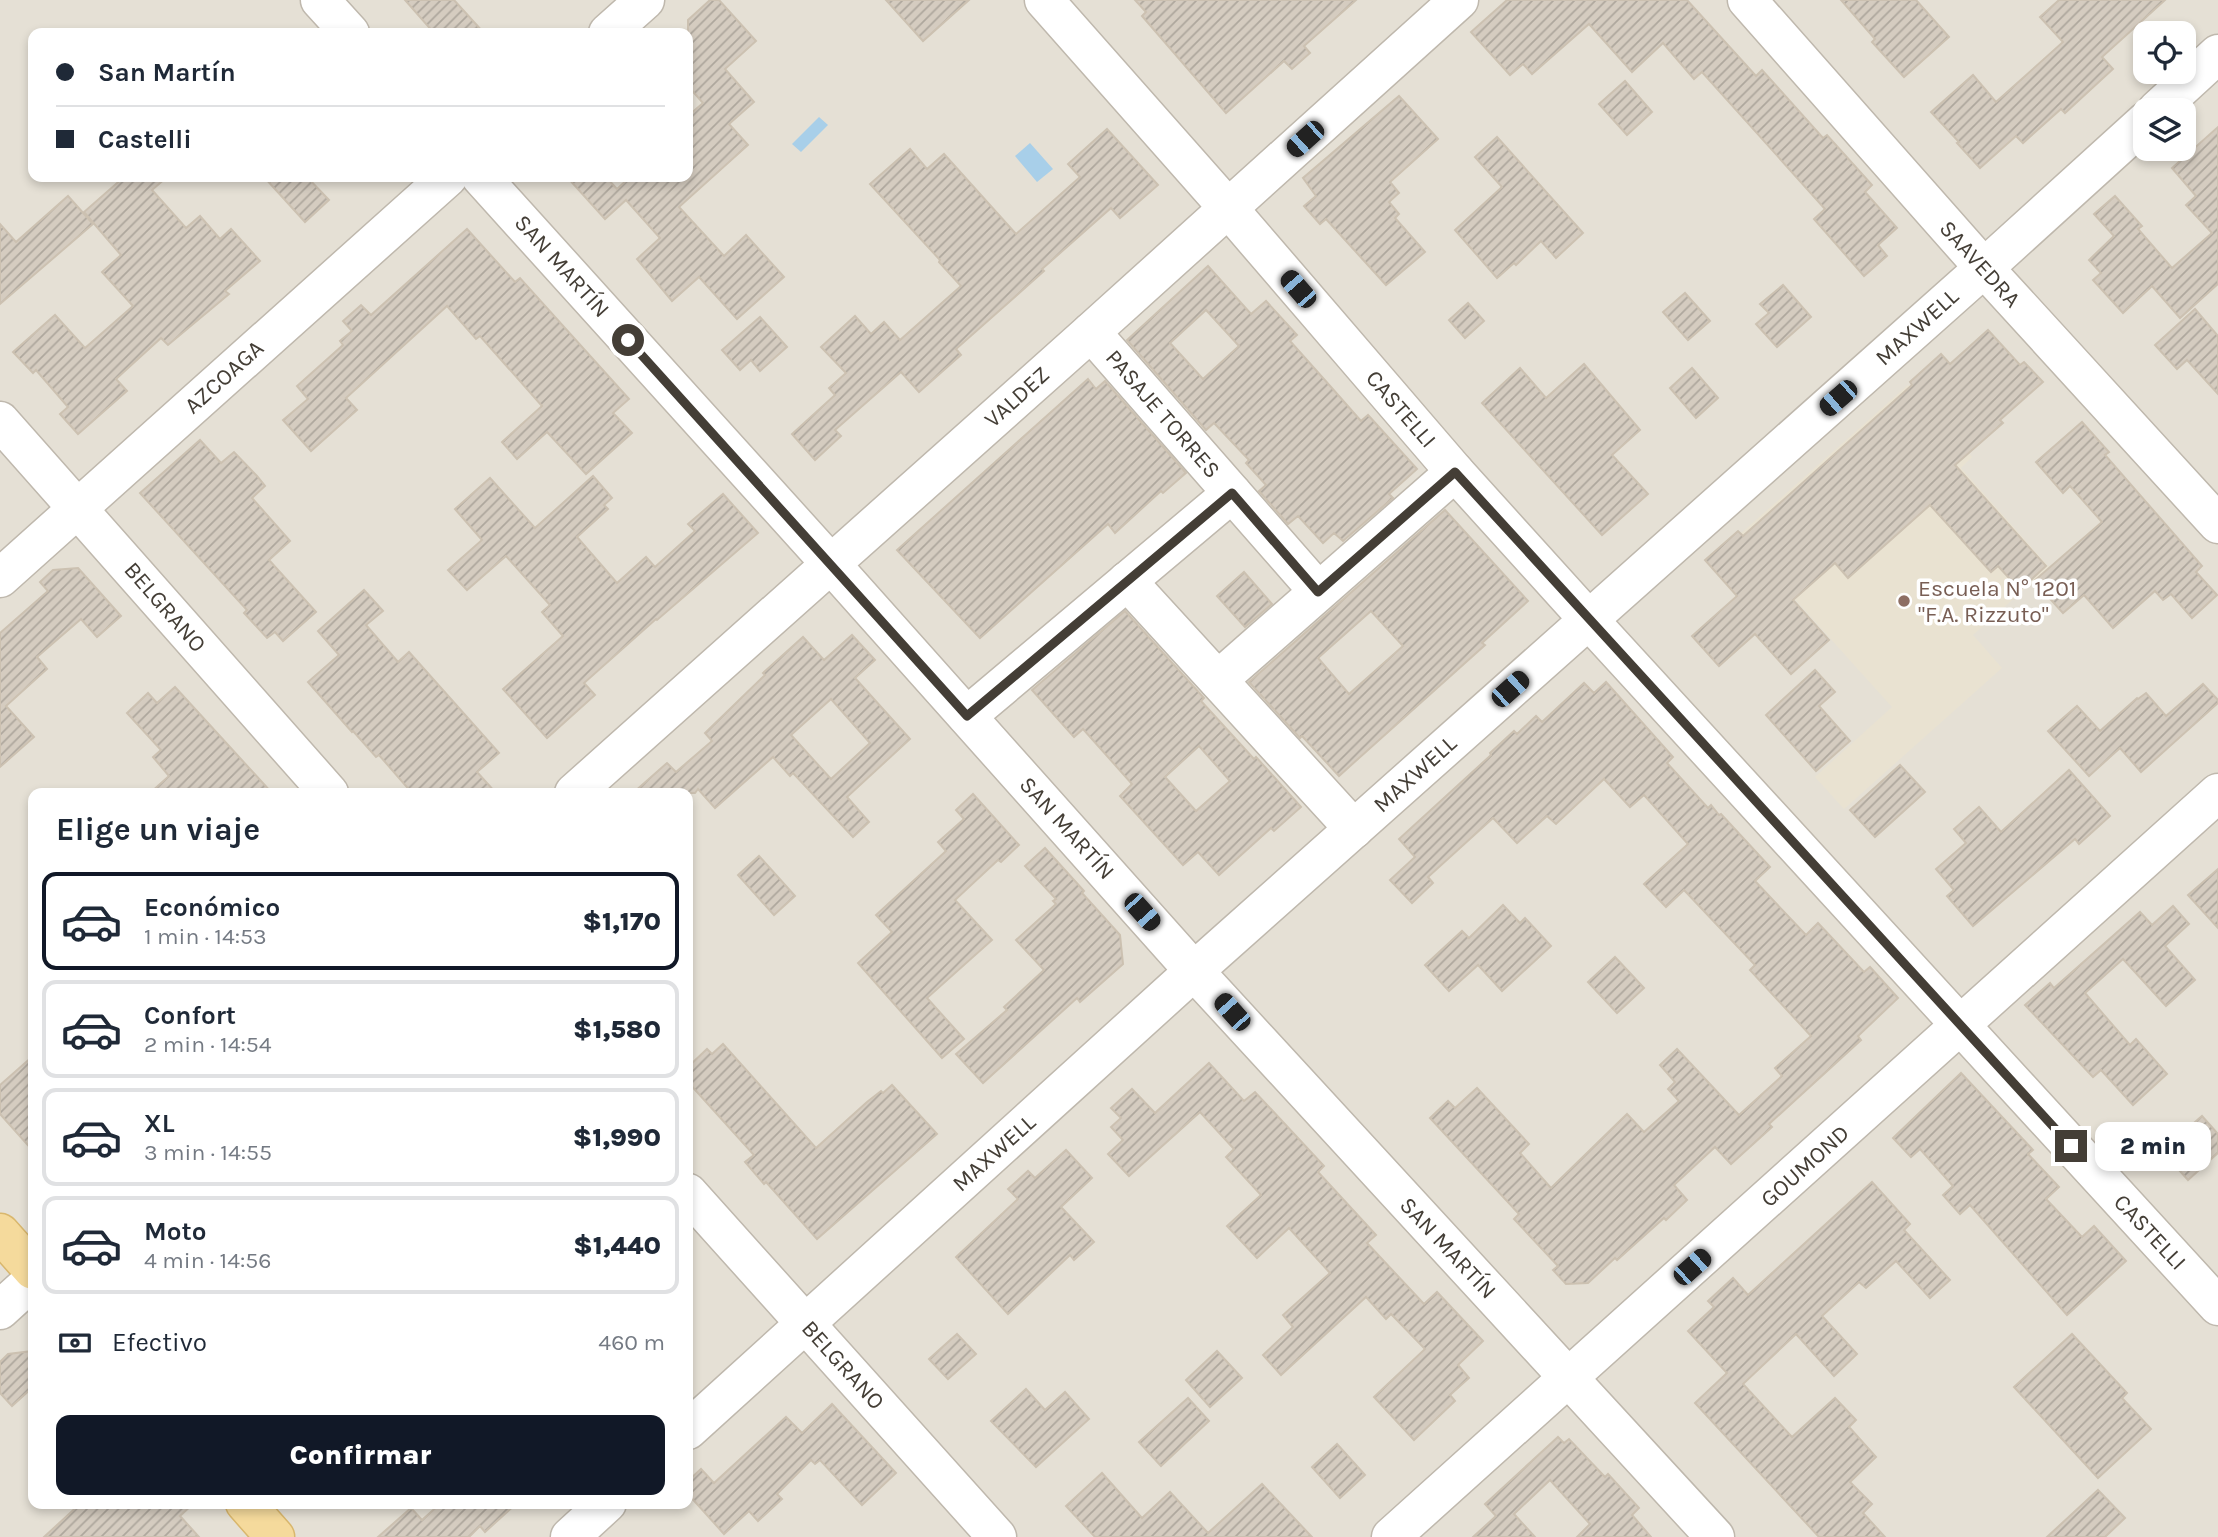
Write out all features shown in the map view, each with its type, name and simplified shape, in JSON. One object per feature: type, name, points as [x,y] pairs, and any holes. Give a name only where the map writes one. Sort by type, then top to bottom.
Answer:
[{"type":"main road","points":[[0,1233],[28,1264]]},
{"type":"main road","points":[[250,1509],[275,1537]]},
{"type":"street","points":[[320,0],[345,28]]},
{"type":"street","points":[[614,28],[645,0]]},
{"type":"street","name":"CASTELLI","points":[[1044,0],[1228,208],[1455,472],[2218,1306]]},
{"type":"street","name":"VALDEZ","points":[[580,788],[1459,0]]},
{"type":"street","name":"SAAVEDRA","points":[[1747,0],[1984,268],[2218,524]]},
{"type":"street","points":[[2170,98],[2218,54]]},
{"type":"street","name":"MAXWELL","points":[[693,1425],[1194,971],[2133,133]]},
{"type":"street","name":"AZCOAGA","points":[[0,578],[442,182]]},
{"type":"street","name":"SAN MARTÍN","points":[[486,182],[831,563],[1194,971],[1715,1537]]},
{"type":"street","name":"PASAJE TORRES","points":[[1091,332],[1318,592]]},
{"type":"street","name":"BELGRANO","points":[[0,421],[325,788]]},
{"type":"street","points":[[1219,680],[1455,472]]},
{"type":"street","points":[[967,716],[1232,493]]},
{"type":"street","points":[[1126,581],[1354,829]]},
{"type":"street","name":"GOUMOND","points":[[1391,1537],[2218,793]]},
{"type":"street","name":"BELGRANO","points":[[693,1199],[997,1537]]},
{"type":"street","points":[[0,1310],[28,1285]]},
{"type":"street","points":[[570,1537],[600,1509]]},
{"type":"shaded area","points":[[0,0],[2218,0],[2218,1537],[0,1537]]},
{"type":"shaded area","name":"Escuela N° 1201 \"F.A. Rizzuto\"","points":[[1908,385],[1972,457],[1961,468],[2049,567],[1973,635],[2002,668],[1844,809],[1815,777],[1892,707],[1738,536]]},
{"type":"water","points":[[819,117],[828,125],[801,152],[792,144]]},
{"type":"water","points":[[1030,143],[1053,169],[1037,182],[1015,156]]},
{"type":"building","points":[[405,0],[454,0],[479,28],[430,28]]},
{"type":"building","points":[[710,0],[719,0],[756,41],[725,69],[754,102],[729,124],[748,145],[679,207],[724,256],[746,235],[784,277],[737,319],[699,277],[672,301],[637,259],[660,238],[626,200],[605,219],[572,182],[611,182],[617,189],[625,182],[693,182],[693,112],[703,103],[693,92],[693,28],[688,28],[688,20]]},
{"type":"building","points":[[886,0],[969,0],[923,41]]},
{"type":"building","points":[[1135,0],[1356,0],[1304,46],[1310,53],[1292,69],[1284,61],[1226,113],[1142,16],[1146,12]]},
{"type":"building","points":[[1507,0],[1687,0],[1756,76],[1762,70],[1823,138],[1827,135],[1872,185],[1865,192],[1897,228],[1878,245],[1887,256],[1864,276],[1814,219],[1825,209],[1702,72],[1694,79],[1663,43],[1632,72],[1589,24],[1532,74],[1523,64],[1510,75],[1471,32]]},
{"type":"building","points":[[1841,0],[1916,0],[1949,37],[1904,77],[1872,42],[1875,39]]},
{"type":"building","points":[[2059,0],[2165,0],[2142,21],[2133,21],[2133,29],[2102,57],[2113,69],[2065,113],[2061,109],[2023,143],[2016,136],[1980,168],[1931,112],[1973,75],[1996,102],[2063,42],[2040,17]]},
{"type":"building","points":[[1625,81],[1652,112],[1627,135],[1599,104]]},
{"type":"building","points":[[1399,96],[1438,139],[1390,182],[1399,193],[1389,202],[1399,214],[1395,218],[1425,252],[1386,285],[1326,219],[1320,224],[1304,206],[1316,196],[1303,178]]},
{"type":"building","points":[[2218,127],[2218,284],[2180,318],[2152,286],[2123,313],[2093,280],[2101,273],[2089,260],[2114,236],[2094,214],[2115,196],[2142,226],[2138,229],[2172,268],[2212,233],[2186,205],[2196,196],[2172,168],[2180,161],[2196,161],[2196,147]]},
{"type":"building","points":[[1107,129],[1158,185],[1120,218],[1111,208],[956,349],[961,355],[919,392],[901,372],[835,430],[841,436],[815,460],[792,434],[835,395],[829,388],[846,373],[821,347],[855,316],[871,334],[884,322],[900,340],[961,286],[870,184],[910,149],[927,169],[944,154],[1016,234],[1080,177],[1068,164]]},
{"type":"building","points":[[1497,137],[1583,233],[1556,258],[1541,241],[1516,265],[1514,263],[1497,278],[1455,230],[1502,187],[1475,157]]},
{"type":"building","points":[[118,182],[161,182],[152,190],[186,228],[200,216],[220,239],[231,229],[260,261],[225,291],[229,294],[168,345],[161,338],[116,379],[127,391],[78,434],[60,414],[68,407],[36,370],[33,373],[13,352],[55,315],[85,348],[133,306],[102,272],[121,255],[84,212]]},
{"type":"building","points":[[269,182],[312,182],[329,200],[305,222]]},
{"type":"building","points":[[68,196],[93,224],[0,304],[0,224],[16,242]]},
{"type":"building","points":[[467,229],[515,282],[520,278],[629,399],[613,413],[632,433],[586,474],[547,432],[517,459],[502,442],[542,406],[480,336],[476,339],[447,306],[346,398],[357,410],[311,451],[283,420],[308,399],[297,386],[343,345],[340,341],[352,331],[343,321],[361,305],[371,315]]},
{"type":"building","points":[[1208,266],[1251,314],[1266,301],[1297,335],[1290,341],[1361,421],[1368,415],[1417,469],[1389,494],[1393,498],[1343,541],[1334,533],[1323,543],[1298,516],[1288,524],[1259,491],[1266,485],[1246,463],[1249,460],[1214,423],[1206,430],[1127,340]],"holes":[[[1206,310],[1239,346],[1203,379],[1170,343]]]},
{"type":"building","points":[[1783,285],[1811,317],[1777,347],[1756,324],[1769,313],[1760,304]]},
{"type":"building","points":[[1685,293],[1710,321],[1688,340],[1663,312]]},
{"type":"building","points":[[1468,303],[1484,321],[1465,338],[1449,320]]},
{"type":"building","points":[[2195,309],[2218,336],[2218,394],[2187,360],[2177,369],[2155,345]]},
{"type":"building","points":[[760,317],[787,347],[760,371],[751,360],[740,370],[722,350]]},
{"type":"building","points":[[1988,330],[2020,365],[2024,362],[2043,382],[2000,420],[2003,423],[1955,465],[2046,566],[2020,590],[1998,566],[1991,572],[1930,505],[1848,578],[1835,563],[1793,600],[1829,640],[1791,674],[1755,634],[1719,666],[1692,636],[1737,596],[1705,560],[1738,531],[1743,536],[1912,385],[1910,382],[1941,354],[1950,364]]},
{"type":"building","points":[[1584,364],[1640,430],[1612,455],[1648,494],[1602,535],[1482,403],[1520,368],[1546,398]]},
{"type":"building","points":[[1692,368],[1718,398],[1696,418],[1670,388]]},
{"type":"building","points":[[1088,379],[1096,389],[1105,381],[1186,473],[1163,493],[1161,491],[1115,533],[1108,524],[980,638],[897,550]]},
{"type":"building","points":[[2082,422],[2109,452],[2105,455],[2202,566],[2196,572],[2217,595],[2192,618],[2171,594],[2163,600],[2155,591],[2113,628],[2084,595],[2063,613],[2034,581],[2102,522],[2070,486],[2063,493],[2036,462]]},
{"type":"building","points":[[200,440],[221,463],[234,452],[257,476],[265,486],[252,498],[290,541],[269,560],[316,612],[283,641],[275,632],[267,638],[244,613],[247,610],[140,493]]},
{"type":"building","points":[[593,476],[612,498],[604,505],[608,509],[577,537],[617,583],[646,557],[655,567],[695,531],[688,524],[723,494],[758,533],[584,683],[595,695],[547,738],[503,689],[563,636],[542,612],[550,605],[506,556],[467,590],[448,570],[482,540],[455,509],[490,478],[535,528]]},
{"type":"building","points":[[1445,510],[1528,601],[1482,643],[1485,645],[1339,776],[1249,682]],"holes":[[[1371,611],[1403,646],[1349,694],[1318,658]]]},
{"type":"building","points":[[78,568],[121,616],[97,637],[81,619],[37,657],[47,669],[6,706],[34,737],[0,767],[0,633],[48,591],[40,582],[53,570]]},
{"type":"building","points":[[1244,572],[1272,604],[1245,627],[1217,596]]},
{"type":"building","points":[[364,590],[383,611],[366,625],[398,662],[409,652],[499,753],[477,772],[491,788],[408,788],[379,755],[376,757],[352,732],[308,682],[339,655],[318,631]]},
{"type":"building","points":[[1125,611],[1204,698],[1201,701],[1301,807],[1274,831],[1271,828],[1219,875],[1198,852],[1183,865],[1120,796],[1132,784],[1083,729],[1074,737],[1032,690]],"holes":[[[1199,746],[1230,781],[1196,811],[1165,777]]]},
{"type":"building","points":[[852,635],[875,660],[855,678],[910,739],[847,797],[869,822],[853,837],[793,773],[790,776],[773,757],[715,808],[698,789],[693,793],[693,788],[639,788],[667,763],[676,772],[712,741],[705,733],[765,675],[763,673],[803,637],[824,660]],"holes":[[[831,699],[870,743],[831,779],[791,735]]]},
{"type":"building","points":[[1815,670],[1835,692],[1819,706],[1850,741],[1816,771],[1766,715]]},
{"type":"building","points":[[1606,682],[1673,757],[1667,763],[1708,808],[1711,805],[1721,814],[1770,867],[1755,881],[1806,935],[1818,923],[1864,972],[1870,967],[1898,998],[1858,1036],[1861,1040],[1769,1124],[1772,1127],[1731,1164],[1715,1147],[1674,1185],[1687,1200],[1666,1220],[1664,1218],[1588,1283],[1566,1284],[1553,1270],[1558,1266],[1514,1219],[1519,1214],[1430,1118],[1448,1101],[1455,1108],[1477,1088],[1529,1144],[1520,1153],[1551,1188],[1627,1114],[1644,1132],[1679,1101],[1668,1089],[1675,1082],[1660,1065],[1677,1049],[1739,1115],[1782,1076],[1775,1068],[1811,1036],[1750,970],[1755,965],[1684,890],[1666,907],[1644,884],[1688,844],[1644,795],[1630,807],[1604,779],[1556,824],[1547,816],[1517,843],[1493,818],[1428,877],[1433,883],[1412,903],[1390,880],[1415,857],[1399,839],[1514,731],[1517,734],[1536,716],[1542,722],[1584,683],[1594,693]]},
{"type":"building","points":[[2203,684],[2218,703],[2141,772],[2120,748],[2089,776],[2048,731],[2077,706],[2100,731],[2146,693],[2166,716]]},
{"type":"building","points":[[175,687],[267,788],[156,788],[169,776],[153,757],[161,750],[127,713],[148,693],[157,703]]},
{"type":"building","points":[[1900,765],[1925,792],[1875,837],[1850,810]]},
{"type":"building","points":[[2069,770],[2110,816],[2079,844],[2075,839],[1973,926],[1947,896],[1954,890],[1936,869],[1966,843],[1954,829],[1979,807],[2001,832]]},
{"type":"building","points":[[973,794],[1019,845],[1001,862],[998,860],[955,900],[992,940],[927,998],[964,1039],[942,1058],[858,963],[892,932],[876,915],[946,851],[938,842],[964,819],[956,810]]},
{"type":"building","points":[[1045,848],[1120,935],[1123,964],[1080,1002],[1077,998],[983,1083],[956,1054],[1007,1010],[1004,1007],[1044,970],[1016,940],[1056,904],[1053,901],[1056,899],[1025,866]]},
{"type":"building","points":[[759,856],[795,896],[774,915],[738,875]]},
{"type":"building","points":[[2218,869],[2218,928],[2188,895]]},
{"type":"building","points":[[1503,905],[1520,923],[1525,918],[1551,946],[1502,991],[1478,965],[1449,991],[1425,965],[1462,931],[1469,938]]},
{"type":"building","points":[[2173,906],[2189,924],[2165,946],[2195,980],[2166,1006],[2123,959],[2085,993],[2130,1045],[2136,1039],[2167,1074],[2133,1105],[2101,1070],[2093,1077],[2025,1005],[2050,983],[2054,988],[2140,912],[2152,925]]},
{"type":"building","points":[[1615,957],[1644,988],[1617,1013],[1588,982]]},
{"type":"building","points":[[723,1044],[816,1148],[867,1102],[892,1085],[937,1134],[817,1239],[745,1162],[754,1155],[693,1088],[693,1062],[707,1049],[712,1054]]},
{"type":"building","points":[[28,1060],[28,1145],[0,1114],[0,1085]]},
{"type":"building","points":[[1209,1063],[1244,1101],[1255,1092],[1324,1166],[1318,1172],[1376,1235],[1367,1243],[1424,1304],[1437,1292],[1483,1341],[1458,1365],[1469,1378],[1450,1395],[1455,1401],[1414,1440],[1374,1397],[1425,1349],[1391,1314],[1386,1319],[1366,1297],[1281,1375],[1263,1355],[1293,1327],[1283,1315],[1330,1273],[1289,1228],[1257,1258],[1227,1226],[1261,1195],[1226,1157],[1234,1149],[1200,1112],[1129,1176],[1108,1154],[1123,1140],[1111,1127],[1121,1118],[1111,1108],[1132,1089],[1155,1113]]},
{"type":"building","points":[[1961,1073],[2033,1150],[2028,1154],[2059,1187],[2046,1199],[2082,1237],[2094,1226],[2126,1261],[2067,1315],[1970,1205],[1960,1214],[1943,1195],[1953,1186],[1920,1149],[1911,1157],[1893,1138]]},
{"type":"building","points":[[2202,1116],[2218,1134],[2218,1153],[2188,1180],[2162,1151]]},
{"type":"building","points":[[1066,1150],[1092,1178],[1061,1207],[1094,1242],[1074,1260],[1070,1255],[1008,1314],[956,1257],[1018,1199],[1008,1189],[1028,1171],[1035,1178]]},
{"type":"building","points":[[1872,1182],[1910,1224],[1904,1230],[1950,1280],[1930,1298],[1896,1261],[1866,1288],[1859,1282],[1822,1316],[1857,1354],[1834,1376],[1796,1334],[1743,1384],[1792,1437],[1835,1398],[1856,1420],[1849,1427],[1876,1457],[1850,1482],[1872,1504],[1863,1513],[1885,1537],[1819,1537],[1695,1403],[1727,1373],[1688,1331],[1714,1307],[1708,1301],[1733,1278],[1748,1295]]},
{"type":"building","points":[[957,1334],[976,1354],[948,1379],[929,1359]]},
{"type":"building","points":[[2072,1334],[2127,1393],[2122,1398],[2151,1429],[2098,1478],[2014,1387]]},
{"type":"building","points":[[1217,1351],[1242,1378],[1210,1407],[1186,1380]]},
{"type":"building","points":[[28,1352],[28,1392],[12,1406],[0,1393],[0,1362],[8,1354]]},
{"type":"building","points":[[1026,1389],[1045,1410],[1065,1392],[1089,1419],[1036,1467],[991,1421]]},
{"type":"building","points":[[1188,1398],[1209,1421],[1161,1466],[1139,1442]]},
{"type":"building","points":[[832,1404],[896,1473],[862,1505],[820,1460],[815,1464],[811,1460],[777,1494],[782,1499],[758,1521],[749,1511],[724,1534],[693,1500],[693,1476],[701,1469],[714,1483],[786,1417],[802,1433]]},
{"type":"building","points":[[1558,1437],[1564,1443],[1569,1439],[1605,1477],[1608,1474],[1639,1508],[1632,1515],[1651,1537],[1577,1537],[1590,1524],[1550,1480],[1514,1514],[1535,1537],[1473,1537],[1496,1516],[1485,1504]]},
{"type":"building","points":[[1337,1444],[1365,1475],[1340,1498],[1312,1467]]},
{"type":"building","points":[[1102,1473],[1142,1518],[1170,1492],[1208,1533],[1262,1484],[1312,1537],[1095,1537],[1066,1506]]},
{"type":"building","points":[[2098,1490],[2125,1518],[2105,1537],[2047,1537]]},
{"type":"building","points":[[74,1509],[188,1509],[180,1516],[199,1537],[44,1537]]},
{"type":"building","points":[[410,1509],[422,1520],[434,1509],[510,1509],[485,1532],[480,1526],[469,1537],[378,1537]]},
{"type":"place","name":"Escuela N° 1201 \"F.A. Rizzuto\"","points":[[1904,601]]},
{"type":"route","points":[[628,340],[967,716],[1232,493],[1318,592],[1455,472],[2071,1146]]}]
